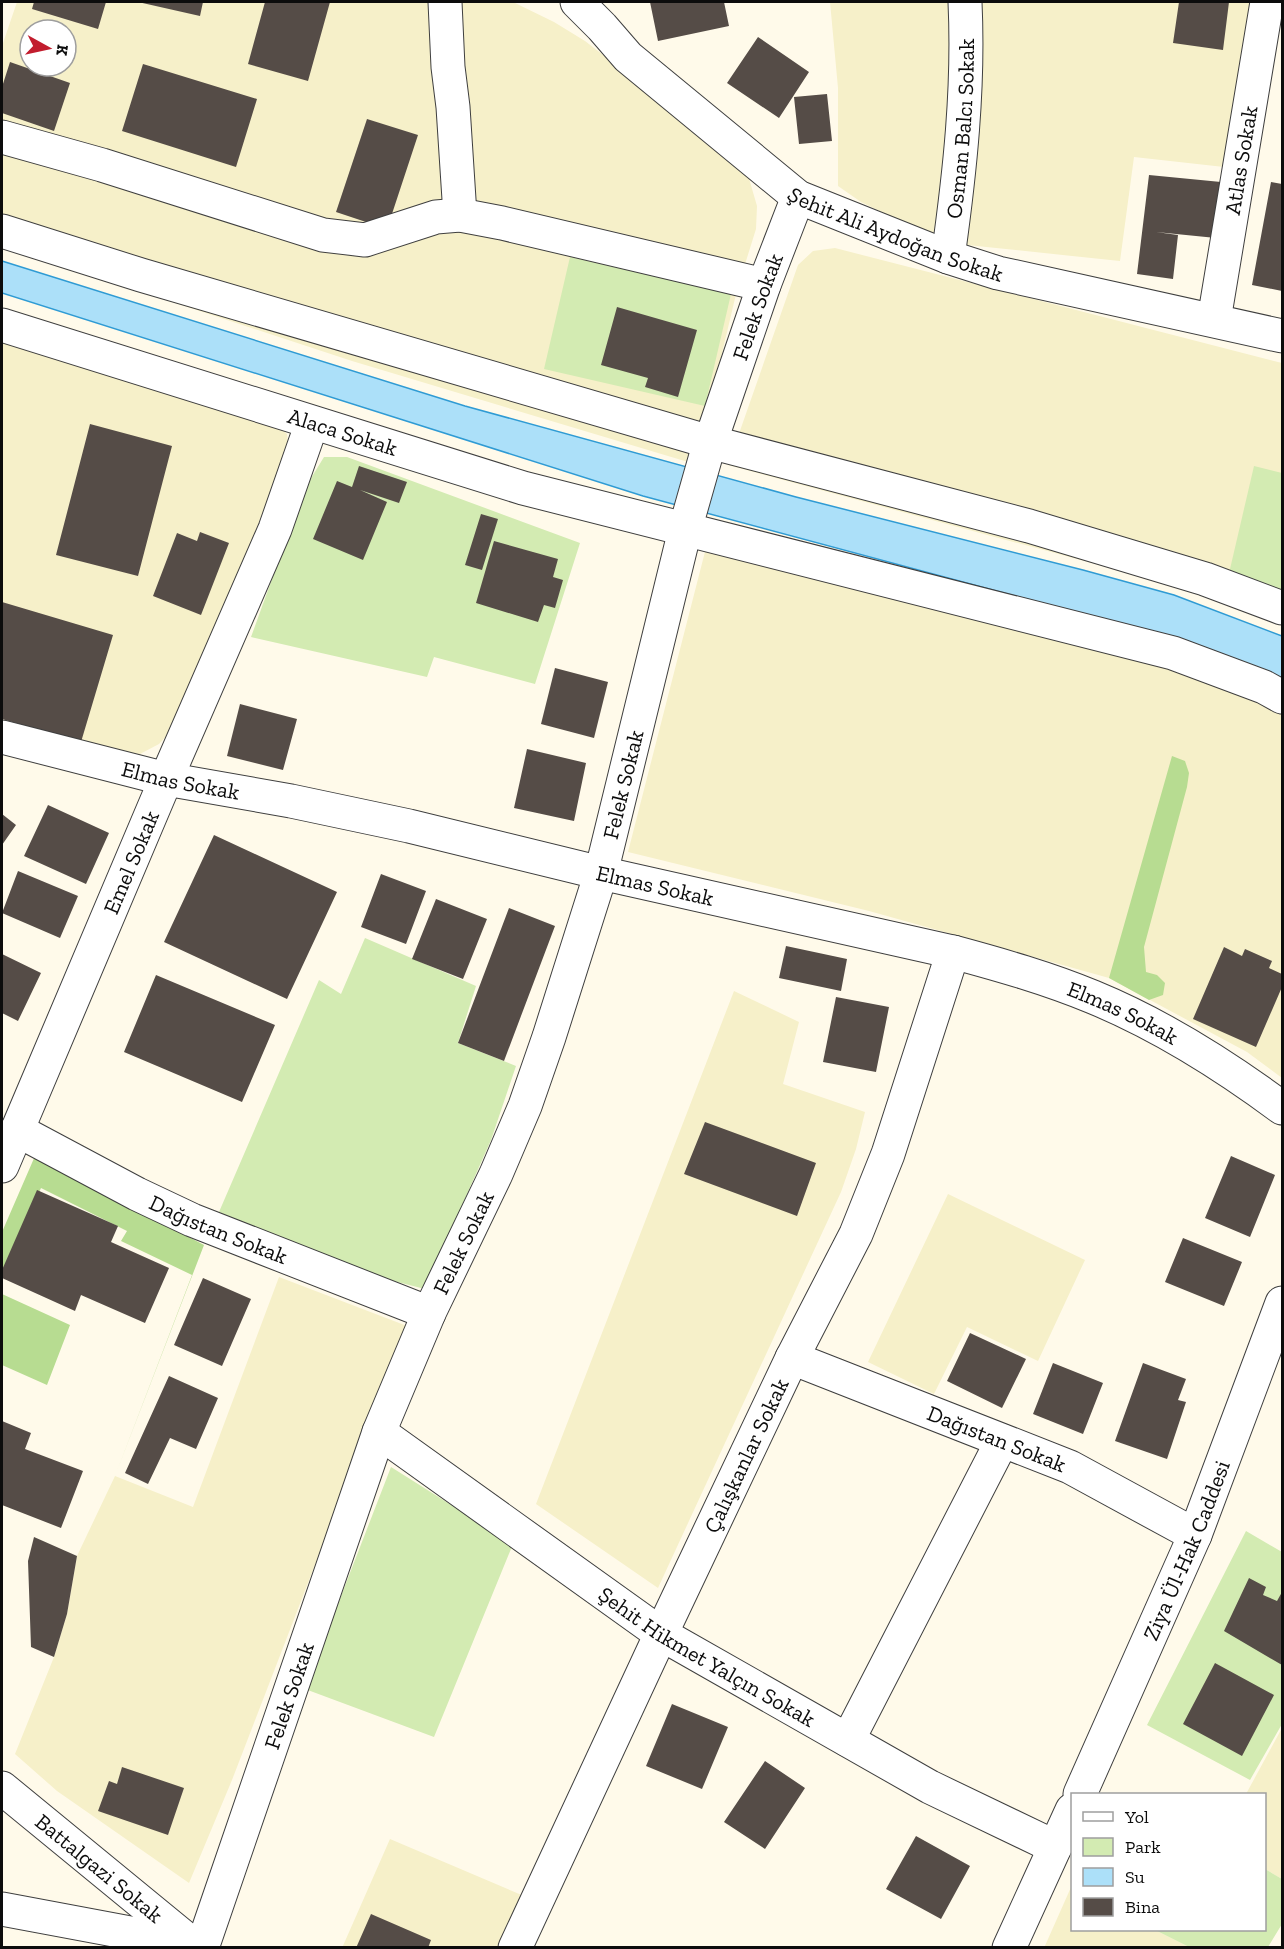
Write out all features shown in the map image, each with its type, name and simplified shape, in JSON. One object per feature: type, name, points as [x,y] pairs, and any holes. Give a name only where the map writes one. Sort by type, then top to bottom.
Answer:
[{"type":"street","points":[[446,2],[448,67],[460,215]]},
{"type":"street","name":"Şehit Ali Aydoğan Sokak","points":[[577,2],[628,57],[798,197],[948,257],[998,273],[1282,336]]},
{"type":"street","name":"Osman Balcı Sokak","points":[[948,257],[960,171],[965,101],[967,51],[965,2]]},
{"type":"street","name":"Atlas Sokak","points":[[1214,320],[1267,2]]},
{"type":"street","points":[[2,137],[121,171],[323,235],[365,240],[436,217],[460,215],[764,285]]},
{"type":"street","name":"Felek Sokak","points":[[202,1947],[379,1432],[429,1313],[496,1174],[525,1106],[579,949],[601,873],[686,527],[708,447],[764,285],[798,197]]},
{"type":"street","points":[[2,231],[708,447],[1029,526],[1205,579],[1282,609]]},
{"type":"street","name":"Alaca Sokak","points":[[2,326],[524,488],[686,527],[1173,653],[1264,687],[1282,697]]},
{"type":"street","name":"Emel Sokak","points":[[2,1166],[275,529],[312,423]]},
{"type":"street","name":"Elmas Sokak","points":[[2,737],[166,779],[291,801],[409,826],[601,873],[953,952],[1011,968],[1095,998],[1148,1023],[1219,1063],[1282,1108]]},
{"type":"street","name":"Çalışkanlar Sokak","points":[[515,1947],[792,1358],[856,1234],[888,1154],[953,952]]},
{"type":"street","name":"Dağıstan Sokak","points":[[17,1130],[137,1194],[192,1220],[429,1313]]},
{"type":"street","name":"Ziya Ül-Hak Caddesi","points":[[1080,1793],[1195,1535],[1282,1303]]},
{"type":"street","name":"Dağıstan Sokak","points":[[792,1358],[1070,1467],[1195,1535]]},
{"type":"street","name":"Şehit Hikmet Yalçın Sokak","points":[[379,1432],[661,1634],[930,1787],[1055,1847]]},
{"type":"street","points":[[848,1740],[1002,1441]]},
{"type":"street","name":"Battalgazi Sokak","points":[[2,1788],[197,1947]]},
{"type":"street","points":[[1009,1947],[1071,1812]]},
{"type":"street","points":[[2,1909],[162,1939],[190,1947]]},
{"type":"shaded area","points":[[17,2],[513,2],[554,22],[585,41],[654,94],[748,175],[757,206],[756,229],[737,290],[708,412],[688,462],[352,361],[2,246],[2,46]]},
{"type":"shaded area","points":[[830,2],[1252,2],[1224,167],[1134,157],[1120,261],[967,245],[920,231],[861,202],[838,186],[838,88]]},
{"type":"shaded area","points":[[835,248],[1282,363],[1282,619],[1203,593],[728,465],[798,265],[813,251]]},
{"type":"shaded area","points":[[2,340],[279,427],[287,434],[288,444],[283,460],[188,706],[172,730],[159,744],[140,754],[119,752],[2,719]]},
{"type":"shaded area","points":[[708,540],[1282,697],[1282,1078],[1247,1052],[1109,978],[869,911],[628,852]]},
{"type":"shaded area","points":[[734,991],[799,1022],[783,1084],[865,1112],[856,1149],[841,1192],[658,1588],[536,1504]]},
{"type":"shaded area","points":[[948,1194],[1085,1260],[1038,1361],[967,1327],[934,1394],[868,1362]]},
{"type":"shaded area","points":[[279,1277],[407,1326],[232,1780],[189,1883],[57,1791],[15,1754],[54,1657],[67,1614],[77,1556],[115,1476],[193,1507]]},
{"type":"shaded area","points":[[1282,1728],[1282,1879],[1266,1870],[1266,1793],[1247,1793]]},
{"type":"shaded area","points":[[390,1839],[524,1896],[500,1947],[342,1948]]},
{"type":"shaded area","points":[[1071,1887],[1071,1931],[1157,1931],[1189,1947],[1044,1948]]},
{"type":"green space","points":[[570,257],[731,294],[705,406],[544,369]]},
{"type":"green space","points":[[324,457],[347,457],[580,543],[535,684],[434,657],[427,677],[251,637],[305,488]]},
{"type":"green space","points":[[1254,466],[1282,473],[1282,596],[1227,582]]},
{"type":"green space","points":[[1172,756],[1185,761],[1189,773],[1144,947],[1146,972],[1157,975],[1165,983],[1163,995],[1149,1000],[1109,978]]},
{"type":"green space","points":[[365,938],[476,986],[458,1043],[516,1066],[491,1140],[425,1289],[354,1271],[293,1249],[219,1212],[319,980],[341,994]]},
{"type":"green space","points":[[35,1156],[204,1245],[115,1476],[192,1275],[121,1241],[127,1231],[41,1188],[2,1275],[2,1232]]},
{"type":"green space","points":[[2,1294],[70,1325],[47,1385],[2,1365]]},
{"type":"green space","points":[[391,1467],[513,1544],[434,1737],[305,1689]]},
{"type":"green space","points":[[1246,1531],[1282,1552],[1282,1724],[1250,1780],[1147,1725]]},
{"type":"green space","points":[[1266,1870],[1282,1879],[1282,1924],[1268,1947],[1189,1947],[1157,1931],[1266,1931]]},
{"type":"water","points":[[2,261],[465,406],[796,497],[1174,595],[1282,636],[1282,682],[1168,637],[643,496],[2,293]]},
{"type":"building","points":[[34,2],[106,2],[98,29],[78,23],[78,18],[62,18],[32,9]]},
{"type":"building","points":[[138,2],[203,2],[200,16]]},
{"type":"building","points":[[265,2],[330,2],[308,81],[248,64]]},
{"type":"building","points":[[650,2],[724,2],[729,26],[658,41]]},
{"type":"building","points":[[1179,2],[1229,2],[1223,50],[1173,43]]},
{"type":"building","points":[[758,37],[809,72],[779,118],[727,83]]},
{"type":"building","points":[[10,62],[18,65],[18,78],[56,78],[70,83],[54,131],[2,113],[2,87]]},
{"type":"building","points":[[143,64],[257,99],[236,167],[122,131]]},
{"type":"building","points":[[827,94],[832,141],[799,144],[794,97]]},
{"type":"building","points":[[367,119],[418,135],[387,229],[336,212]]},
{"type":"building","points":[[1149,175],[1221,182],[1216,238],[1156,232],[1178,235],[1173,279],[1137,274]]},
{"type":"building","points":[[1271,182],[1282,184],[1282,291],[1252,285]]},
{"type":"building","points":[[617,307],[697,330],[678,397],[645,387],[648,378],[601,365]]},
{"type":"building","points":[[90,424],[172,446],[138,576],[56,555]]},
{"type":"building","points":[[359,466],[407,482],[399,503],[360,490],[387,502],[363,560],[313,539],[337,481],[352,487]]},
{"type":"building","points":[[481,514],[498,519],[482,570],[465,565]]},
{"type":"building","points":[[200,532],[229,543],[201,615],[153,596],[177,533],[197,541]]},
{"type":"building","points":[[494,541],[558,559],[553,577],[563,580],[555,608],[544,605],[538,622],[476,603]]},
{"type":"building","points":[[2,602],[113,635],[81,742],[2,719]]},
{"type":"building","points":[[555,668],[608,682],[594,738],[541,724]]},
{"type":"building","points":[[240,704],[297,719],[283,770],[227,756]]},
{"type":"building","points":[[527,749],[586,763],[574,821],[514,808]]},
{"type":"building","points":[[48,805],[109,833],[86,884],[24,856]]},
{"type":"building","points":[[2,814],[16,825],[2,845]]},
{"type":"building","points":[[214,835],[337,892],[287,999],[164,942]]},
{"type":"building","points":[[18,871],[78,896],[60,938],[2,913]]},
{"type":"building","points":[[381,874],[426,891],[406,944],[361,927]]},
{"type":"building","points":[[436,899],[487,919],[463,979],[412,959]]},
{"type":"building","points":[[509,908],[555,926],[504,1061],[458,1043]]},
{"type":"building","points":[[786,946],[847,959],[841,991],[779,978]]},
{"type":"building","points":[[1224,947],[1242,956],[1245,949],[1272,961],[1269,968],[1282,974],[1282,987],[1256,1047],[1193,1019]]},
{"type":"building","points":[[2,954],[41,973],[18,1021],[2,1013]]},
{"type":"building","points":[[156,975],[275,1025],[242,1102],[124,1052]]},
{"type":"building","points":[[836,997],[889,1007],[876,1072],[823,1062]]},
{"type":"building","points":[[705,1122],[816,1163],[797,1216],[684,1174]]},
{"type":"building","points":[[1231,1156],[1275,1175],[1250,1237],[1205,1218]]},
{"type":"building","points":[[37,1190],[118,1226],[111,1242],[169,1268],[145,1323],[81,1295],[75,1311],[2,1278],[2,1270]]},
{"type":"building","points":[[1183,1238],[1242,1262],[1224,1306],[1165,1282]]},
{"type":"building","points":[[203,1278],[251,1299],[222,1366],[174,1345]]},
{"type":"building","points":[[970,1333],[1026,1359],[1002,1408],[947,1381]]},
{"type":"building","points":[[1053,1363],[1103,1383],[1083,1434],[1033,1414]]},
{"type":"building","points":[[1143,1363],[1186,1379],[1178,1400],[1186,1402],[1167,1459],[1115,1441]]},
{"type":"building","points":[[169,1376],[218,1398],[196,1449],[170,1438],[148,1484],[125,1473]]},
{"type":"building","points":[[2,1421],[31,1433],[25,1449],[83,1471],[61,1528],[2,1505]]},
{"type":"building","points":[[34,1537],[77,1556],[67,1614],[54,1657],[31,1647],[28,1561]]},
{"type":"building","points":[[1249,1578],[1266,1587],[1263,1595],[1277,1601],[1282,1592],[1282,1665],[1224,1631]]},
{"type":"building","points":[[1215,1663],[1274,1695],[1242,1756],[1183,1724]]},
{"type":"building","points":[[672,1704],[728,1727],[702,1789],[646,1766]]},
{"type":"building","points":[[765,1761],[805,1788],[765,1849],[724,1822]]},
{"type":"building","points":[[122,1767],[184,1788],[168,1835],[98,1811],[109,1781],[117,1784]]},
{"type":"building","points":[[916,1836],[970,1866],[941,1919],[886,1889]]},
{"type":"building","points":[[371,1914],[431,1940],[428,1948],[356,1948]]}]
